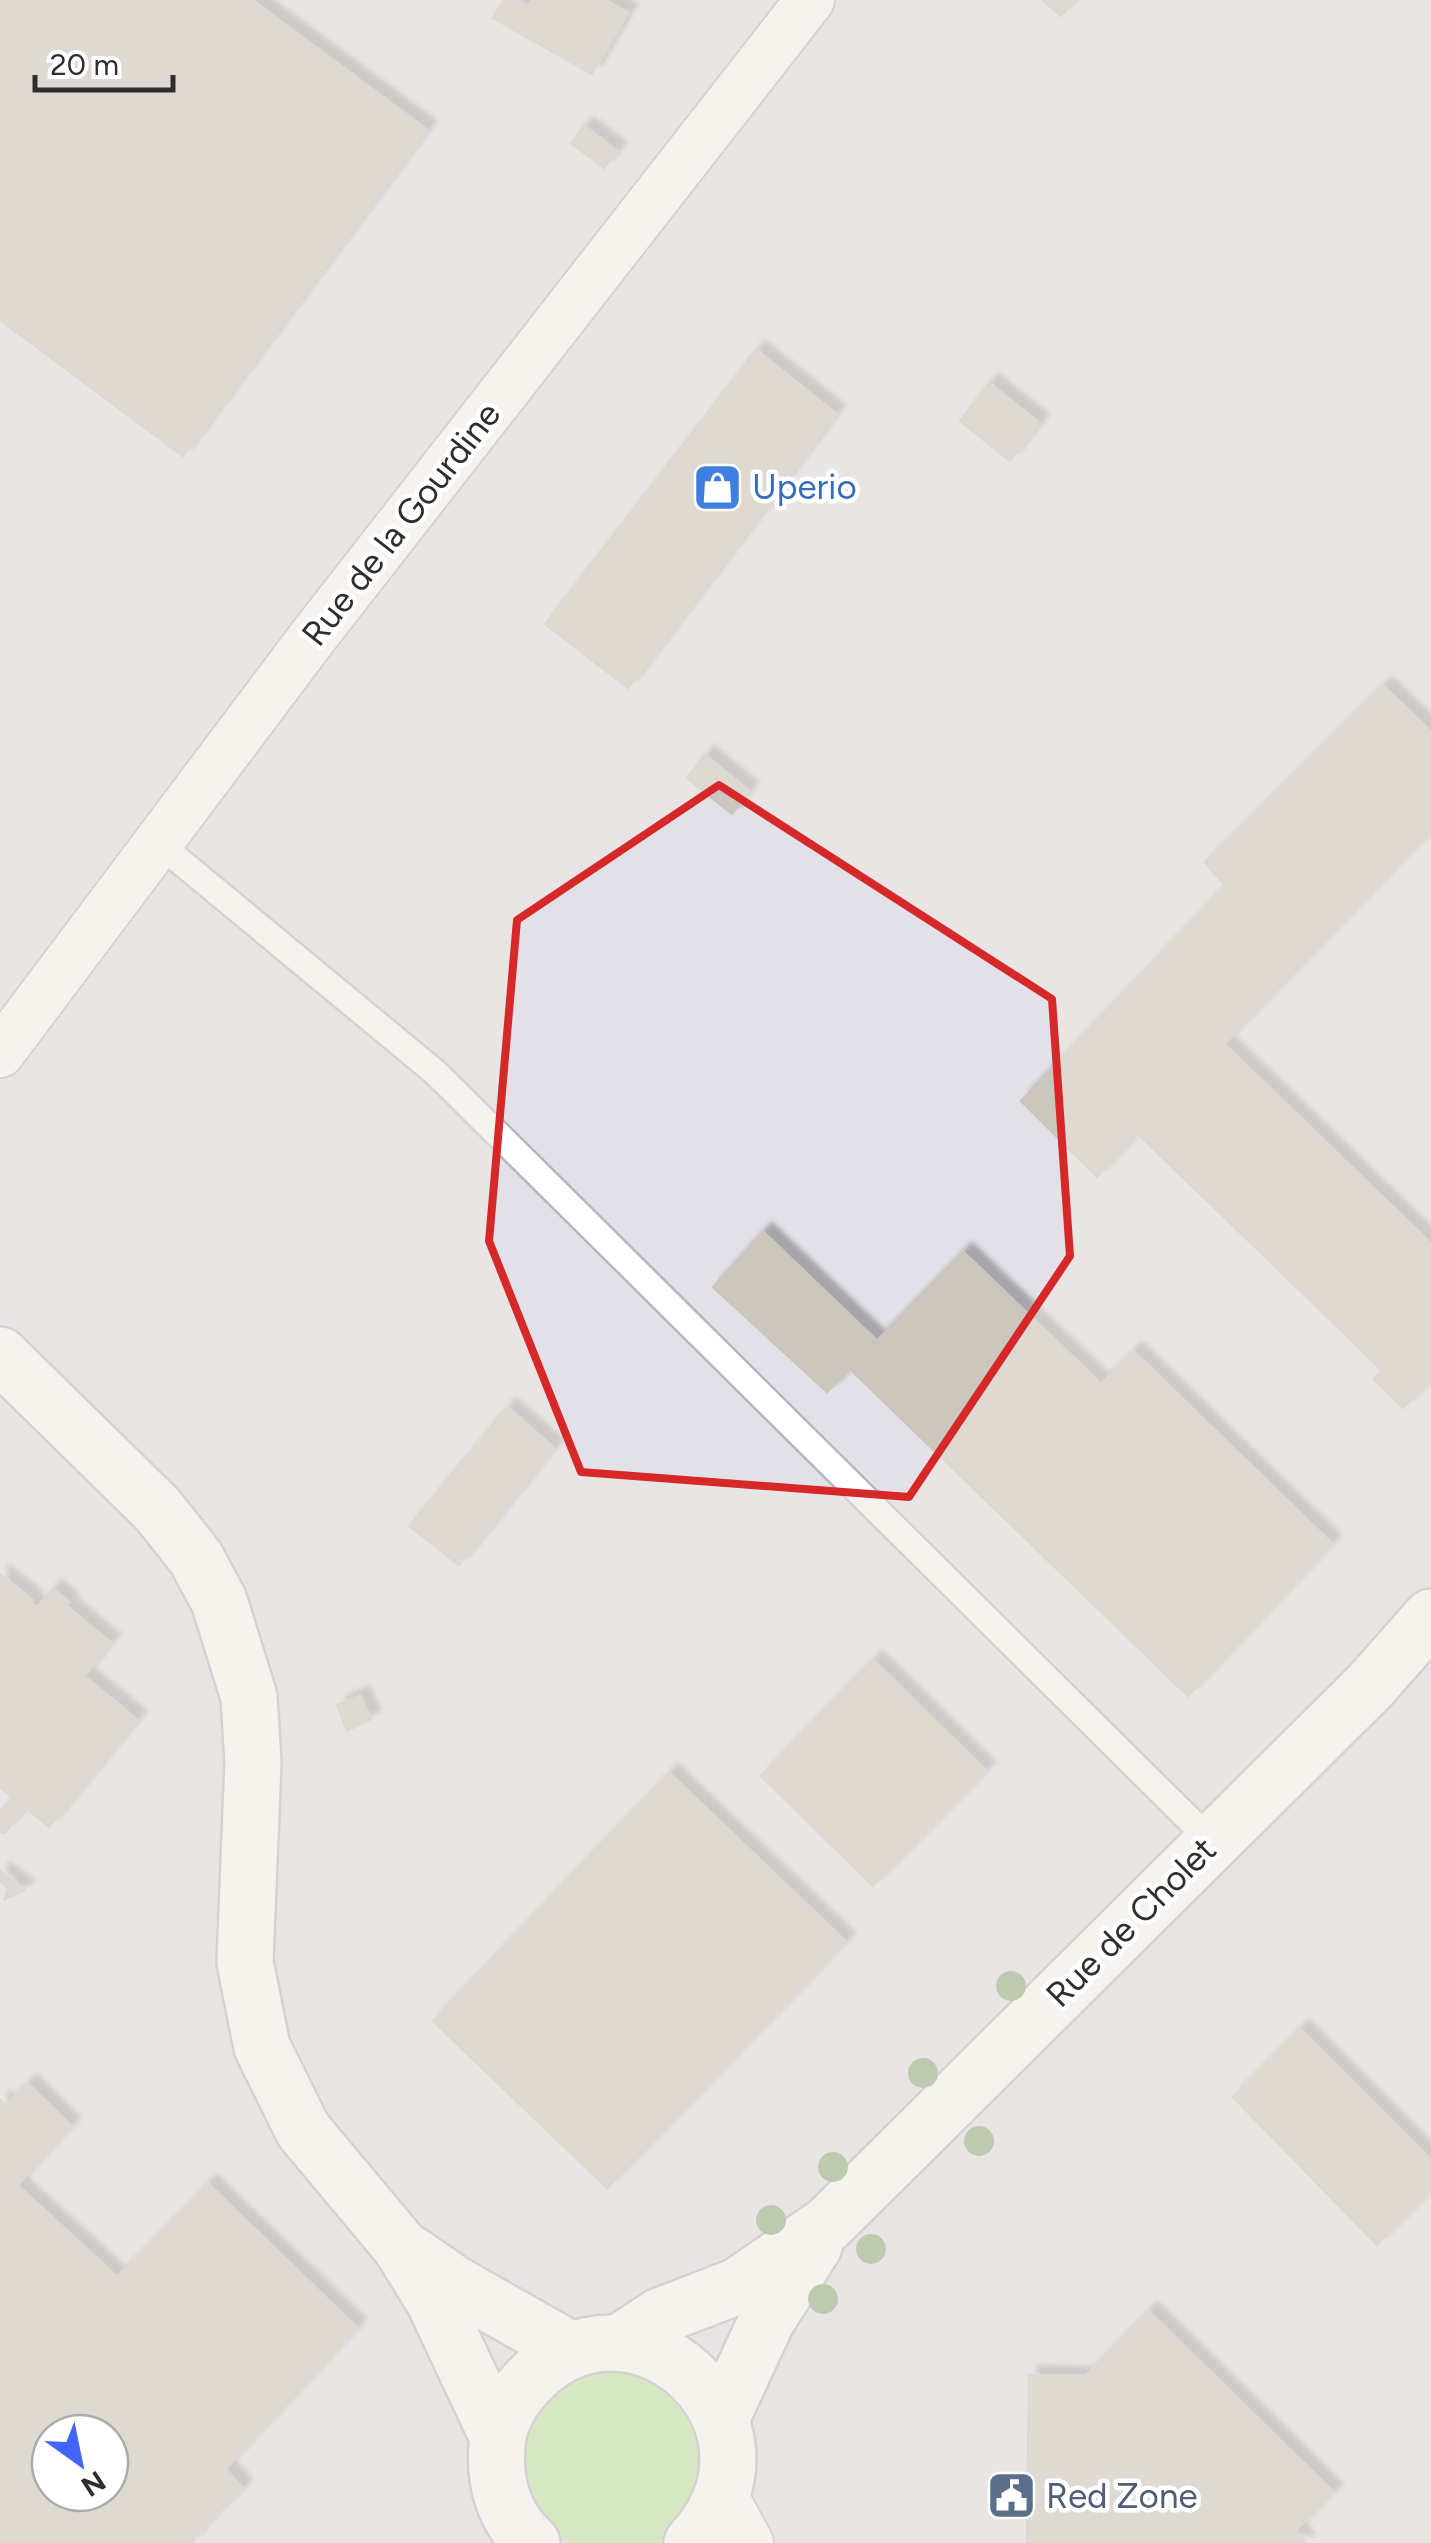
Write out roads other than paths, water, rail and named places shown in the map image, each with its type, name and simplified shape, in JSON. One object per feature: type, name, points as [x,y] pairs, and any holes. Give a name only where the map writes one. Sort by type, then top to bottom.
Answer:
[{"type":"main road","points":[[0,1355],[158,1510],[196,1558],[220,1601],[249,1697],[253,1762],[245,1962],[262,2048],[303,2130],[400,2246],[434,2301],[497,2436],[495,2470],[506,2529]]},
{"type":"main road","name":"Rue de Cholet","points":[[497,2436],[512,2400],[538,2370],[738,2286],[828,2224],[1371,1685],[1431,1617]]},
{"type":"main road","name":"Rue de Cholet","points":[[722,2419],[766,2320],[828,2224]]},
{"type":"main road","points":[[400,2246],[453,2283],[595,2347],[652,2350],[682,2366],[705,2389],[722,2419],[729,2457],[723,2495],[708,2526],[692,2543]]},
{"type":"street","name":"Rue de la Gourdine","points":[[0,1053],[312,638],[810,0]]},
{"type":"street","points":[[723,2495],[749,2543]]},
{"type":"lane","points":[[158,843],[436,1074],[1212,1842]]},
{"type":"place","name":"Uperio","points":[[717,487]]},
{"type":"place","name":"Red Zone","points":[[1011,2496]]}]
